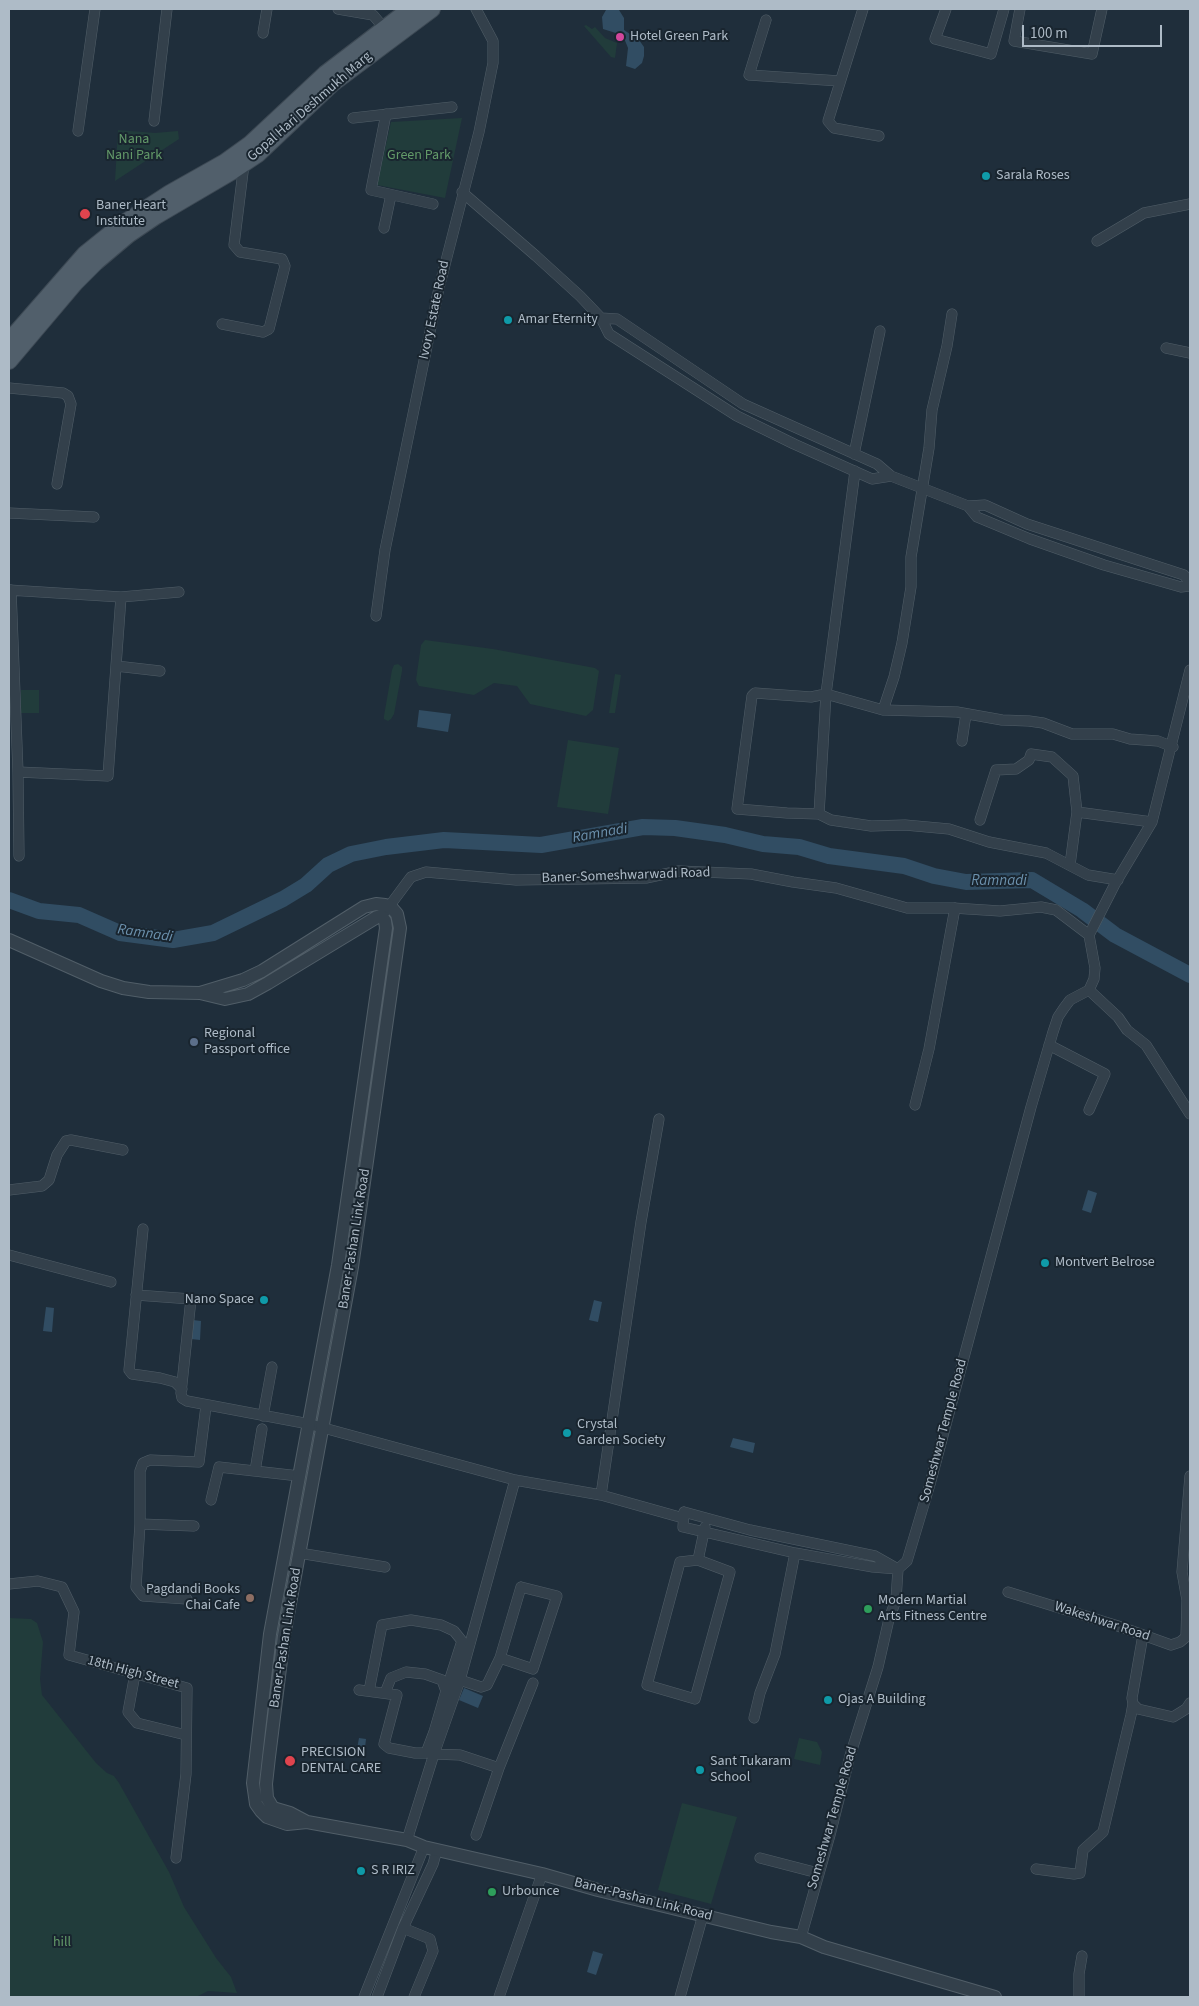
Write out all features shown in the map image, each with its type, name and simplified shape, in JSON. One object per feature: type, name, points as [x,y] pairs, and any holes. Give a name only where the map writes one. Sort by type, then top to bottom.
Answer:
[{"type":"main road","name":"Gopal Hari Deshmukh Marg","points":[[9,361],[75,283],[96,262],[128,235],[156,216],[244,164],[270,143],[333,83],[384,28],[410,9]]},
{"type":"main road","name":"Gopal Hari Deshmukh Marg","points":[[9,341],[85,254],[120,225],[250,144],[325,74],[356,57],[432,9]]},
{"type":"street","points":[[78,131],[95,9]]},
{"type":"street","points":[[154,121],[167,9]]},
{"type":"street","points":[[263,33],[267,9]]},
{"type":"street","points":[[338,9],[373,15],[384,28]]},
{"type":"street","name":"Ivory Estate Road","points":[[376,616],[389,532],[439,288],[462,192],[479,132],[493,63],[493,41],[476,9]]},
{"type":"street","points":[[863,9],[828,118],[834,128],[879,136]]},
{"type":"street","points":[[946,9],[935,39],[991,54],[1004,9]]},
{"type":"street","points":[[1020,9],[1014,41],[1092,54],[1102,9]]},
{"type":"street","points":[[766,20],[749,75],[840,81]]},
{"type":"street","points":[[353,118],[452,107]]},
{"type":"street","points":[[386,114],[370,190],[433,204]]},
{"type":"street","points":[[222,324],[263,332],[269,329],[285,266],[285,261],[282,259],[240,252],[234,245],[244,164]]},
{"type":"street","points":[[462,192],[555,273],[601,318],[609,334],[738,416],[794,444],[872,479],[890,476]]},
{"type":"street","points":[[384,228],[391,195]]},
{"type":"street","points":[[1096,241],[1144,213],[1190,204]]},
{"type":"street","points":[[883,710],[902,643],[911,587],[911,557],[929,448],[932,410],[946,353],[952,314]]},
{"type":"street","points":[[601,318],[617,319],[743,404],[877,464],[890,476],[968,506],[977,517],[1030,539],[1104,565],[1180,587],[1190,585]]},
{"type":"street","points":[[854,454],[880,331]]},
{"type":"street","points":[[1166,348],[1190,353]]},
{"type":"street","points":[[9,388],[63,393],[68,396],[71,404],[57,484]]},
{"type":"street","points":[[819,814],[826,694],[854,471]]},
{"type":"street","points":[[9,513],[94,517]]},
{"type":"street","points":[[19,856],[18,772],[13,757],[10,590],[121,597],[179,592]]},
{"type":"street","points":[[18,772],[108,776],[121,597]]},
{"type":"street","points":[[116,666],[160,671]]},
{"type":"street","points":[[1190,670],[1173,747],[1152,822],[1089,935],[1095,968],[1094,979],[1089,990],[1118,1018],[1127,1030],[1146,1045],[1190,1114]]},
{"type":"street","points":[[1117,882],[1088,875],[1046,853],[989,842],[949,829],[905,824],[871,826],[831,820],[819,814],[787,814],[738,809],[752,696],[755,693],[811,697],[826,694],[883,710],[966,714],[1002,720],[1042,723],[1072,734],[1113,734],[1130,739],[1158,741],[1173,747]]},
{"type":"street","points":[[962,741],[966,714]]},
{"type":"street","points":[[980,820],[996,770],[1016,769],[1029,760],[1031,754],[1052,757],[1069,770],[1073,776],[1077,812],[1070,865]]},
{"type":"street","points":[[1077,812],[1152,822]]},
{"type":"street","name":"Baner-Someshwarwadi Road","points":[[381,916],[391,907],[411,877],[426,872],[526,880],[646,878],[679,872],[750,874],[836,888],[907,908],[955,908],[1000,911],[1041,907],[1056,910],[1089,935]]},
{"type":"street","points":[[200,993],[243,980],[262,971],[364,907],[376,904],[391,907]]},
{"type":"street","name":"Baner-Pashan Link Road","points":[[391,907],[398,914],[400,928],[352,1267],[284,1636],[266,1784],[267,1798],[273,1808],[307,1822],[407,1840],[424,1847],[542,1874],[598,1890],[771,1932],[801,1937],[824,1947],[995,1997]]},
{"type":"street","points":[[915,1105],[928,1049],[955,908]]},
{"type":"street","points":[[9,940],[101,981],[123,988],[149,992],[200,993],[224,999],[248,994],[370,920],[381,916]]},
{"type":"street","name":"Baner-Pashan Link Road","points":[[307,1822],[287,1824],[267,1817],[256,1804],[253,1783],[270,1634],[338,1265],[386,928],[385,921],[381,916]]},
{"type":"street","name":"Someshwar Temple Road","points":[[801,1937],[896,1600],[898,1569],[907,1561],[930,1484],[1049,1045],[1058,1017],[1064,1008],[1070,1000],[1089,990]]},
{"type":"street","points":[[1049,1045],[1105,1074],[1088,1110]]},
{"type":"street","points":[[602,1495],[641,1222],[659,1119]]},
{"type":"street","points":[[9,1190],[42,1186],[49,1180],[57,1155],[66,1141],[71,1140],[123,1150]]},
{"type":"street","points":[[143,1229],[130,1373],[175,1382],[182,1390]]},
{"type":"street","points":[[9,1255],[111,1282]]},
{"type":"street","points":[[136,1294],[191,1299],[182,1398],[206,1406],[309,1424],[516,1480],[602,1495],[684,1518]]},
{"type":"street","points":[[263,1416],[272,1368]]},
{"type":"street","points":[[187,1599],[143,1596],[136,1587],[140,1524],[140,1471],[143,1463],[150,1460],[198,1462],[206,1406]]},
{"type":"street","points":[[255,1471],[262,1429]]},
{"type":"street","points":[[211,1500],[219,1467],[299,1476]]},
{"type":"street","points":[[1188,1640],[1186,1572],[1190,1476]]},
{"type":"street","points":[[407,1840],[460,1680],[516,1480]]},
{"type":"street","points":[[684,1512],[750,1530],[875,1556],[898,1569],[795,1553],[683,1527],[684,1512]]},
{"type":"street","points":[[698,1560],[707,1518]]},
{"type":"street","points":[[140,1524],[194,1526]]},
{"type":"street","points":[[299,1553],[385,1567]]},
{"type":"street","points":[[754,1718],[760,1693],[776,1654],[795,1553]]},
{"type":"street","points":[[698,1560],[730,1572],[695,1699],[648,1685],[680,1562],[698,1560]]},
{"type":"street","name":"18th High Street","points":[[9,1584],[38,1581],[62,1587],[74,1612],[69,1655],[187,1688],[186,1774],[176,1858]]},
{"type":"street","points":[[460,1680],[481,1687],[487,1685],[500,1658],[521,1587],[557,1596],[533,1669],[500,1658]]},
{"type":"street","name":"Wakeshwar Road","points":[[1008,1592],[1171,1645],[1188,1640]]},
{"type":"street","points":[[411,1620],[441,1625],[454,1631],[462,1641],[446,1691],[426,1752],[415,1754],[389,1748],[384,1744],[396,1695],[364,1691],[382,1625],[411,1620]]},
{"type":"street","points":[[1036,1869],[1074,1874],[1080,1873],[1083,1850],[1103,1832],[1133,1704],[1132,1698],[1144,1635]]},
{"type":"street","points":[[385,1693],[391,1678],[406,1672],[425,1674],[442,1680],[446,1691]]},
{"type":"street","points":[[135,1674],[128,1712],[137,1723],[186,1735]]},
{"type":"street","points":[[476,1835],[499,1768],[533,1683]]},
{"type":"street","points":[[1133,1704],[1138,1709],[1173,1717],[1186,1709],[1190,1703]]},
{"type":"street","points":[[434,1754],[460,1755],[499,1768]]},
{"type":"street","points":[[253,1783],[266,1784]]},
{"type":"street","points":[[364,1997],[424,1847]]},
{"type":"street","points":[[376,1997],[433,1864],[437,1850]]},
{"type":"street","points":[[760,1858],[818,1873]]},
{"type":"street","points":[[499,1997],[542,1874]]},
{"type":"street","points":[[680,1997],[703,1914]]},
{"type":"street","points":[[404,1928],[430,1939],[433,1950],[414,1997]]},
{"type":"street","points":[[1079,1997],[1079,1974],[1082,1956]]},
{"type":"green space","points":[[586,25],[592,29],[595,27],[605,38],[617,43],[615,58],[611,57],[584,26]]},
{"type":"green space","name":"Green Park","points":[[462,118],[445,198],[377,185],[391,122]]},
{"type":"green space","name":"Nana Nani Park","points":[[118,130],[155,133],[178,131],[179,139],[115,181]]},
{"type":"green space","points":[[425,640],[493,649],[595,668],[599,671],[593,710],[586,716],[530,704],[517,686],[494,683],[474,695],[419,686],[416,680],[421,645]]},
{"type":"green space","points":[[398,664],[402,667],[402,671],[394,714],[388,721],[384,719],[384,716],[392,670],[394,665]]},
{"type":"green space","points":[[615,674],[621,675],[615,713],[609,713]]},
{"type":"green space","points":[[21,690],[39,690],[39,713],[21,713]]},
{"type":"green space","points":[[568,740],[619,748],[608,814],[557,807]]},
{"type":"green space","name":"hill","points":[[9,1618],[31,1619],[37,1623],[43,1642],[40,1679],[42,1695],[96,1763],[107,1773],[114,1776],[119,1783],[169,1872],[184,1907],[216,1958],[231,1977],[237,1993],[208,1991],[196,1997],[9,1997]]},
{"type":"green space","points":[[799,1738],[817,1742],[822,1752],[820,1765],[794,1759]]},
{"type":"green space","points":[[682,1803],[737,1817],[711,1904],[658,1890]]},
{"type":"water","points":[[606,10],[619,10],[624,18],[624,30],[639,40],[644,47],[642,63],[635,69],[626,66],[628,48],[624,38],[619,34],[603,29],[602,17]]},
{"type":"water","points":[[419,710],[451,714],[448,732],[417,727]]},
{"type":"water","points":[[1088,1190],[1097,1193],[1091,1213],[1082,1210]]},
{"type":"water","points":[[594,1300],[602,1302],[598,1322],[589,1320]]},
{"type":"water","points":[[46,1307],[54,1308],[52,1332],[43,1331]]},
{"type":"water","points":[[193,1320],[201,1321],[200,1340],[191,1339]]},
{"type":"water","points":[[733,1438],[755,1443],[753,1453],[730,1447]]},
{"type":"water","points":[[464,1688],[483,1696],[478,1708],[459,1700]]},
{"type":"water","points":[[359,1738],[366,1739],[364,1756],[356,1754]]},
{"type":"water","points":[[593,1951],[603,1954],[596,1975],[587,1972]]},
{"type":"waterway","name":"Ramnadi","points":[[9,900],[39,911],[79,915],[120,933],[173,940],[213,933],[283,899],[306,885],[328,865],[351,854],[386,847],[444,840],[541,845],[643,827],[675,828],[725,835],[763,844],[799,847],[829,856],[904,866],[934,876],[966,882],[1032,880],[1082,910],[1115,935],[1190,975]]},
{"type":"place","name":"Hotel Green Park","points":[[620,37]]},
{"type":"place","name":"Sarala Roses","points":[[986,176]]},
{"type":"place","name":"Baner Heart Institute","points":[[85,214]]},
{"type":"place","name":"Amar Eternity","points":[[508,320]]},
{"type":"place","name":"Regional Passport office","points":[[194,1042]]},
{"type":"place","name":"Montvert Belrose","points":[[1045,1263]]},
{"type":"place","name":"Nano Space","points":[[264,1300]]},
{"type":"place","name":"Crystal Garden Society","points":[[567,1433]]},
{"type":"place","name":"Pagdandi Books Chai Cafe","points":[[250,1598]]},
{"type":"place","name":"Modern Martial Arts Fitness Centre","points":[[868,1609]]},
{"type":"place","name":"Ojas A Building","points":[[828,1700]]},
{"type":"place","name":"PRECISION DENTAL CARE","points":[[290,1761]]},
{"type":"place","name":"Sant Tukaram School","points":[[700,1770]]},
{"type":"place","name":"S R IRIZ","points":[[361,1871]]},
{"type":"place","name":"Urbounce","points":[[492,1892]]}]
